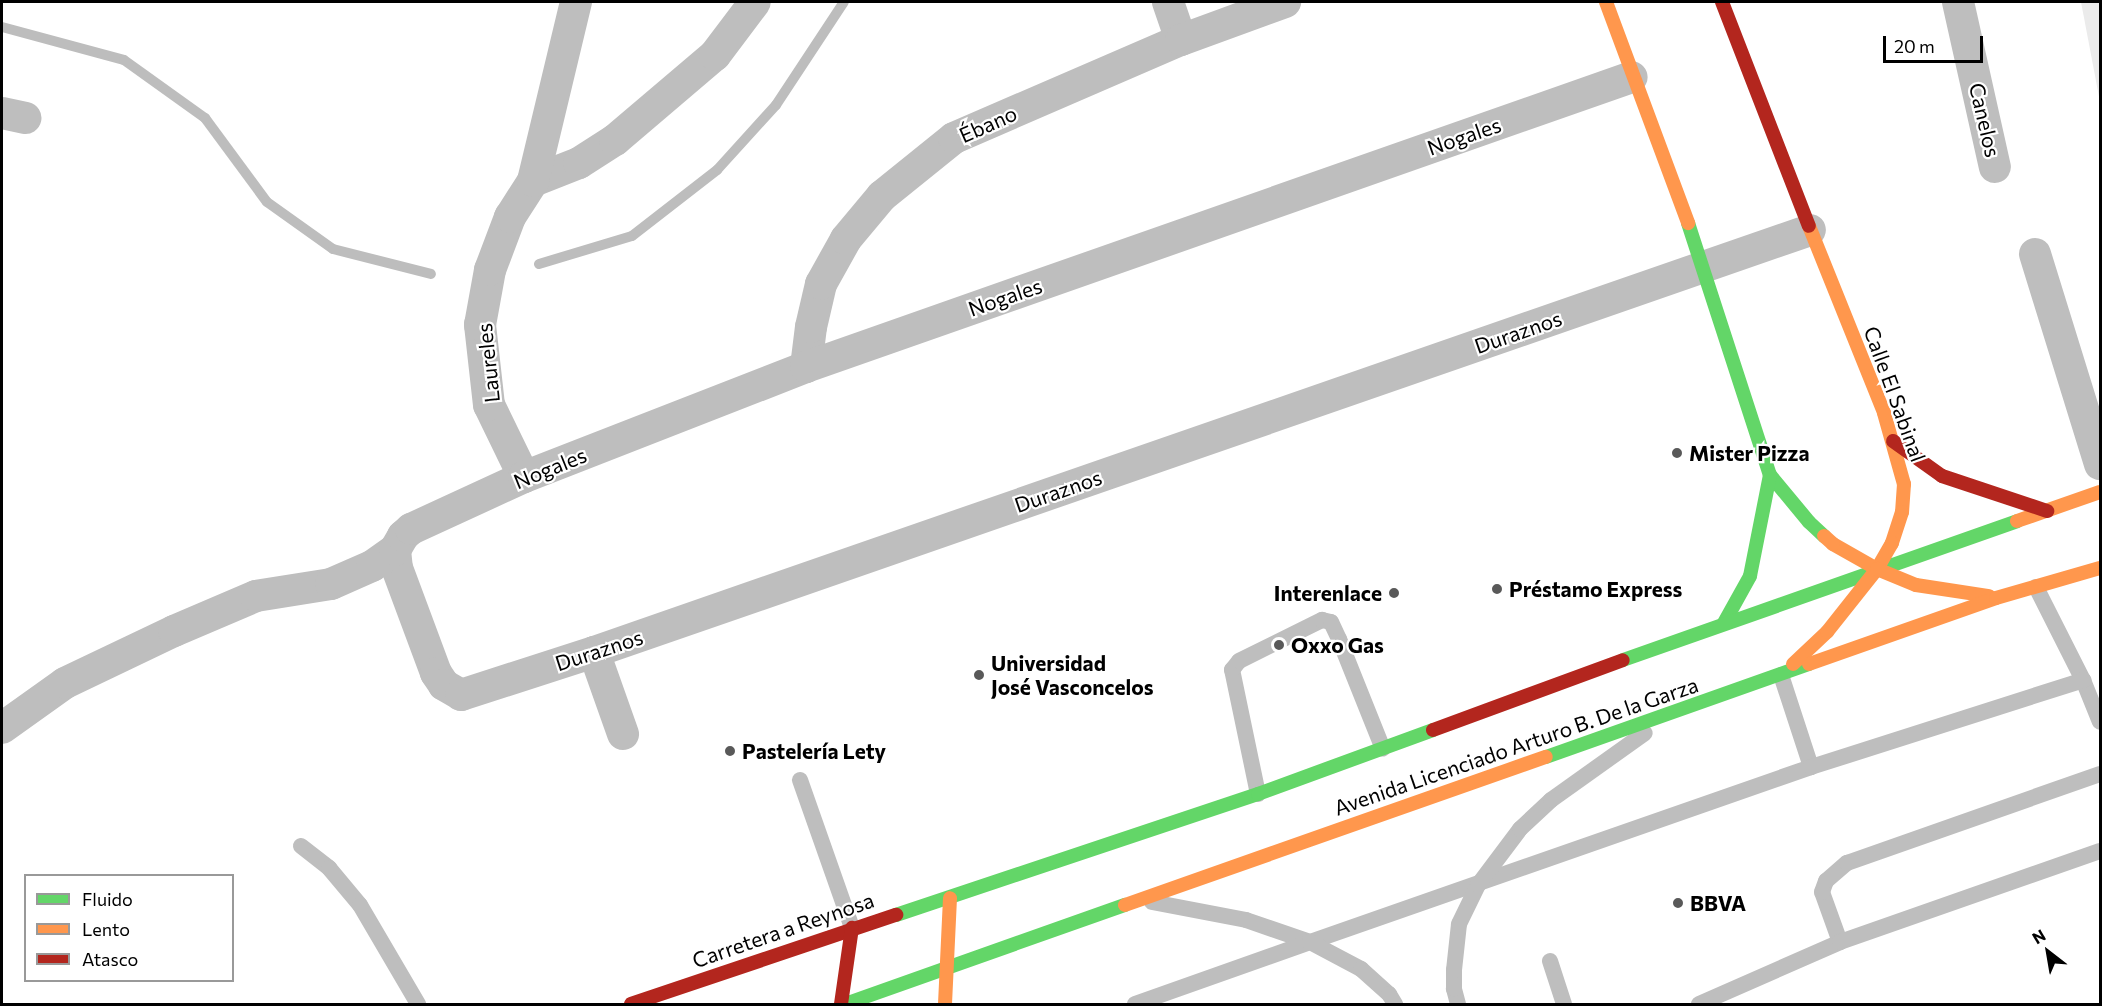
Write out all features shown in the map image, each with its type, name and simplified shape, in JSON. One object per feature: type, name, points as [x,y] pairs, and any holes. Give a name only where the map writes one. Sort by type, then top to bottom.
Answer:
[{"type":"main road","points":[[1606,2],[1632,77],[1681,200],[1770,475],[1809,522],[1833,544],[1877,569],[1916,585],[1996,598]]},
{"type":"main road","name":"Calle El Sabinal","points":[[1722,2],[1884,413],[1905,484],[1902,512],[1892,543],[1877,569],[1827,632],[1781,675]]},
{"type":"main road","points":[[1893,441],[1942,476],[1960,484],[2047,511]]},
{"type":"main road","points":[[1724,623],[1750,576],[1770,475]]},
{"type":"main road","name":"Avenida Licenciado Arturo B. De la Garza","points":[[950,898],[1258,794],[1724,623],[2100,492]]},
{"type":"main road","name":"Avenida Licenciado Arturo B. De la Garza","points":[[947,970],[1996,598],[2100,568]]},
{"type":"main road","points":[[945,1005],[950,898]]},
{"type":"main road","name":"Carretera a Reynosa","points":[[631,1005],[852,928],[950,898]]},
{"type":"main road","points":[[852,928],[843,1005],[947,970]]},
{"type":"street","name":"Laureles","points":[[524,477],[489,405],[480,325],[490,270],[510,217],[533,181],[576,2]]},
{"type":"street","points":[[533,181],[579,163],[615,140],[715,55],[755,2]]},
{"type":"street","points":[[1168,2],[1181,40]]},
{"type":"street","name":"Ébano","points":[[806,367],[810,327],[821,284],[846,239],[882,196],[954,138],[1181,40],[1285,2]]},
{"type":"street","name":"Canelos","points":[[1958,2],[1995,167]]},
{"type":"street","name":"Nogales","points":[[2,728],[65,683],[174,631],[256,596],[330,584],[372,566],[395,550],[403,536],[411,529],[524,477],[806,367],[1632,77]]},
{"type":"street","name":"Duraznos","points":[[395,550],[397,568],[436,673],[451,691],[461,694],[594,652],[1810,230]]},
{"type":"street","points":[[2035,254],[2100,464]]},
{"type":"street","points":[[594,652],[623,734]]},
{"type":"lane","points":[[2036,587],[2083,680],[2100,722]]},
{"type":"lane","points":[[1258,794],[1232,670],[1239,661],[1322,620],[1331,622],[1383,748]]},
{"type":"lane","points":[[1781,675],[1810,767]]},
{"type":"lane","points":[[1135,1005],[1810,767],[2083,680]]},
{"type":"lane","points":[[1458,1005],[1454,989],[1454,970],[1459,924],[1478,885],[1520,829],[1551,800],[1672,713]]},
{"type":"lane","points":[[1840,942],[1822,892],[1826,881],[1840,867],[2100,774]]},
{"type":"lane","points":[[800,780],[852,928]]},
{"type":"lane","points":[[301,846],[329,868],[360,905],[418,1005]]},
{"type":"lane","points":[[1699,1005],[1840,942],[2100,851]]},
{"type":"lane","points":[[1144,900],[1246,920],[1310,942],[1361,969],[1389,994],[1395,1005]]},
{"type":"lane","points":[[1550,961],[1564,1005]]},
{"type":"shaded area","points":[[2081,2],[2100,2],[2100,102]]},
{"type":"waterway","points":[[539,264],[632,236],[717,170],[776,105],[844,2]]},
{"type":"waterway","points":[[2,27],[124,60],[205,118],[267,202],[333,249],[431,274]]},
{"type":"traffic: fast","points":[[1688,223],[1770,475],[1809,522],[1824,536]]},
{"type":"traffic: fast","points":[[1724,623],[1750,576],[1770,475]]},
{"type":"traffic: fast","points":[[1623,660],[2017,521]]},
{"type":"traffic: fast","points":[[1546,757],[1809,664]]},
{"type":"traffic: fast","points":[[896,915],[1258,794],[1433,730]]},
{"type":"traffic: fast","points":[[845,1004],[1125,905]]},
{"type":"traffic: slow","points":[[1606,2],[1688,223]]},
{"type":"traffic: slow","points":[[1809,226],[1884,413],[1904,484],[1902,512],[1892,543],[1877,569],[1833,544],[1824,536]]},
{"type":"traffic: slow","points":[[2017,521],[2100,492]]},
{"type":"traffic: slow","points":[[1809,664],[1996,598],[2100,568]]},
{"type":"traffic: slow","points":[[1793,664],[1827,632],[1877,569],[1916,585],[1989,596]]},
{"type":"traffic: slow","points":[[1125,905],[1546,757]]},
{"type":"traffic: slow","points":[[945,1004],[950,898]]},
{"type":"traffic: jam","points":[[1722,2],[1809,226]]},
{"type":"traffic: jam","points":[[1893,441],[1942,476],[2047,511]]},
{"type":"traffic: jam","points":[[1433,730],[1623,660]]},
{"type":"traffic: jam","points":[[631,1004],[896,915]]},
{"type":"traffic: jam","points":[[841,1004],[852,928]]},
{"type":"place","name":"Mister Pizza","points":[[1677,453]]},
{"type":"place","name":"Préstamo Express","points":[[1497,589]]},
{"type":"place","name":"Interenlace","points":[[1394,593]]},
{"type":"place","name":"Oxxo Gas","points":[[1279,645]]},
{"type":"place","name":"Universidad José Vasconcelos","points":[[979,675]]},
{"type":"place","name":"Pastelería Lety","points":[[730,751]]},
{"type":"place","name":"BBVA","points":[[1678,903]]}]
